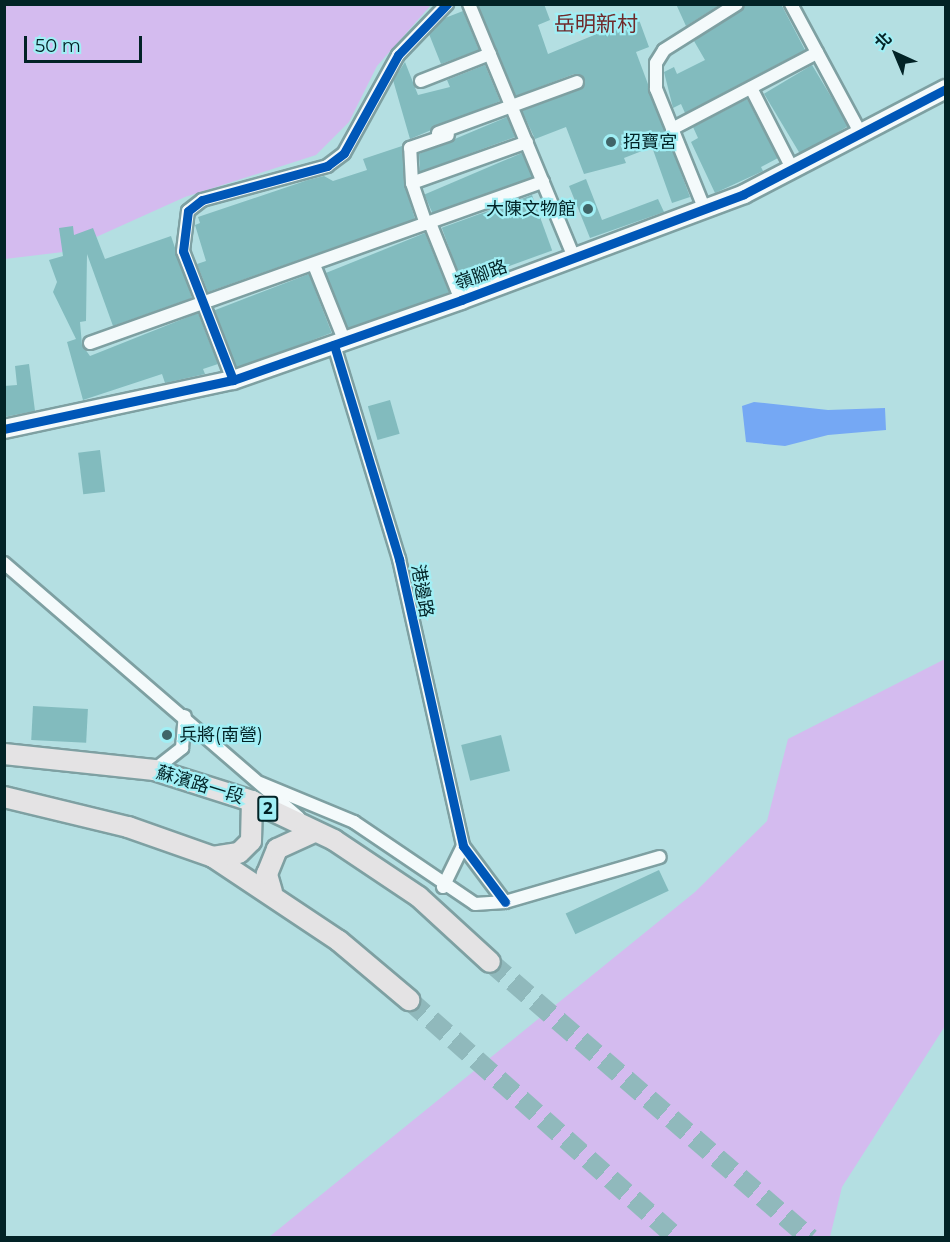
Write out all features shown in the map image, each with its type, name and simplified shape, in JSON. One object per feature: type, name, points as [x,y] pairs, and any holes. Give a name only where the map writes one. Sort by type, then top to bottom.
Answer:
[{"type":"main road","name":"蘇濱路一段","points":[[4,754],[154,770],[252,801],[314,832],[419,897],[489,962]]},
{"type":"main road","points":[[4,797],[128,827],[213,857],[272,892],[409,1000]]},
{"type":"main road","points":[[213,857],[239,853],[251,841],[252,801]]},
{"type":"main road","points":[[272,892],[267,874],[277,849],[314,832]]},
{"type":"street","points":[[233,380],[183,251],[188,211],[202,200],[327,166],[344,153],[398,55],[447,4]]},
{"type":"street","points":[[469,4],[574,258]]},
{"type":"street","points":[[705,210],[656,89],[658,57],[736,4]]},
{"type":"street","points":[[791,4],[861,134]]},
{"type":"street","points":[[672,129],[817,52]]},
{"type":"street","points":[[421,81],[490,54]]},
{"type":"street","points":[[438,133],[512,108],[577,82]]},
{"type":"street","points":[[751,88],[793,170]]},
{"type":"street","name":"嶺腳路","points":[[4,429],[233,380],[340,344],[705,210],[793,170],[945,89]]},
{"type":"street","points":[[461,300],[412,183],[410,148],[466,129]]},
{"type":"street","points":[[412,183],[527,142]]},
{"type":"street","points":[[90,343],[204,305],[543,182]]},
{"type":"street","name":"港邊路","points":[[314,265],[340,344],[399,559],[464,846]]},
{"type":"street","points":[[4,563],[185,716],[314,832]]},
{"type":"street","points":[[154,770],[182,748],[185,716]]},
{"type":"street","points":[[260,783],[354,822],[443,887],[475,904],[505,902],[660,857]]},
{"type":"street","points":[[443,887],[464,846],[505,902]]},
{"type":"shaded area","points":[[4,5],[431,5],[377,66],[349,122],[316,155],[185,197],[63,252],[5,259]]},
{"type":"shaded area","points":[[945,659],[945,1026],[842,1187],[830,1237],[269,1237],[695,892],[767,821],[788,739]]},
{"type":"water","points":[[754,402],[828,410],[885,408],[886,430],[828,435],[785,446],[746,442],[742,406]]},
{"type":"building","points":[[544,4],[550,20],[538,25],[548,54],[638,17],[649,47],[636,52],[690,197],[672,203],[652,147],[624,158],[626,163],[584,174],[566,127],[535,139],[522,111],[580,89],[584,79],[574,74],[516,96],[478,5]]},
{"type":"building","points":[[676,4],[721,4],[686,26]]},
{"type":"building","points":[[745,4],[781,4],[805,50],[685,113],[681,104],[673,108],[664,72],[674,67],[677,74],[705,60],[694,41]]},
{"type":"building","points":[[463,11],[479,50],[441,64],[429,34],[445,18]]},
{"type":"building","points":[[405,62],[418,95],[450,87],[447,80],[485,65],[500,101],[410,139],[393,80]]},
{"type":"building","points":[[812,65],[849,126],[801,155],[764,94]]},
{"type":"building","points":[[747,99],[778,158],[761,167],[763,171],[715,193],[691,142],[698,138],[693,127]]},
{"type":"building","points":[[507,117],[515,137],[420,172],[419,154]]},
{"type":"building","points":[[402,146],[404,183],[415,219],[208,292],[197,264],[206,261],[195,225],[200,223],[198,217],[308,180],[324,176],[333,181],[367,170],[363,159]]},
{"type":"building","points":[[522,153],[532,177],[435,218],[424,194]]},
{"type":"building","points":[[586,179],[602,220],[658,199],[664,212],[590,238],[569,186]]},
{"type":"building","points":[[532,195],[552,250],[462,283],[442,228]]},
{"type":"building","points":[[73,226],[74,235],[93,228],[105,259],[171,236],[192,298],[113,326],[87,254],[86,321],[80,322],[82,345],[90,356],[198,313],[218,364],[203,369],[205,374],[165,383],[162,374],[83,400],[67,342],[76,339],[53,292],[57,282],[49,260],[63,256],[59,228]]},
{"type":"building","points":[[425,233],[449,292],[350,332],[326,273]]},
{"type":"building","points":[[309,274],[332,333],[237,369],[215,310]]},
{"type":"building","points":[[29,364],[35,411],[4,417],[4,386],[17,385],[15,366]]},
{"type":"building","points":[[390,400],[400,434],[378,440],[368,406]]},
{"type":"building","points":[[100,450],[105,492],[83,494],[78,453]]},
{"type":"building","points":[[33,706],[88,709],[86,743],[31,740]]},
{"type":"building","points":[[501,735],[510,771],[470,781],[461,745]]},
{"type":"building","points":[[659,870],[669,891],[575,934],[566,914]]},
{"type":"tunnel","points":[[490,962],[810,1238]]},
{"type":"tunnel","points":[[409,1000],[677,1238]]},
{"type":"cycle path","points":[[233,380],[183,251],[188,211],[202,200],[327,166],[344,153],[398,55],[447,4]]},
{"type":"cycle path","points":[[4,429],[233,380],[461,300],[744,194],[946,89]]},
{"type":"cycle path","points":[[334,345],[399,559],[463,846],[505,902]]},
{"type":"place","name":"招寶宮","points":[[611,142]]},
{"type":"place","name":"大陳文物館","points":[[588,209]]},
{"type":"place","name":"兵將(南營)","points":[[167,735]]},
{"type":"district","name":"岳明新村","points":[[596,24]]}]
